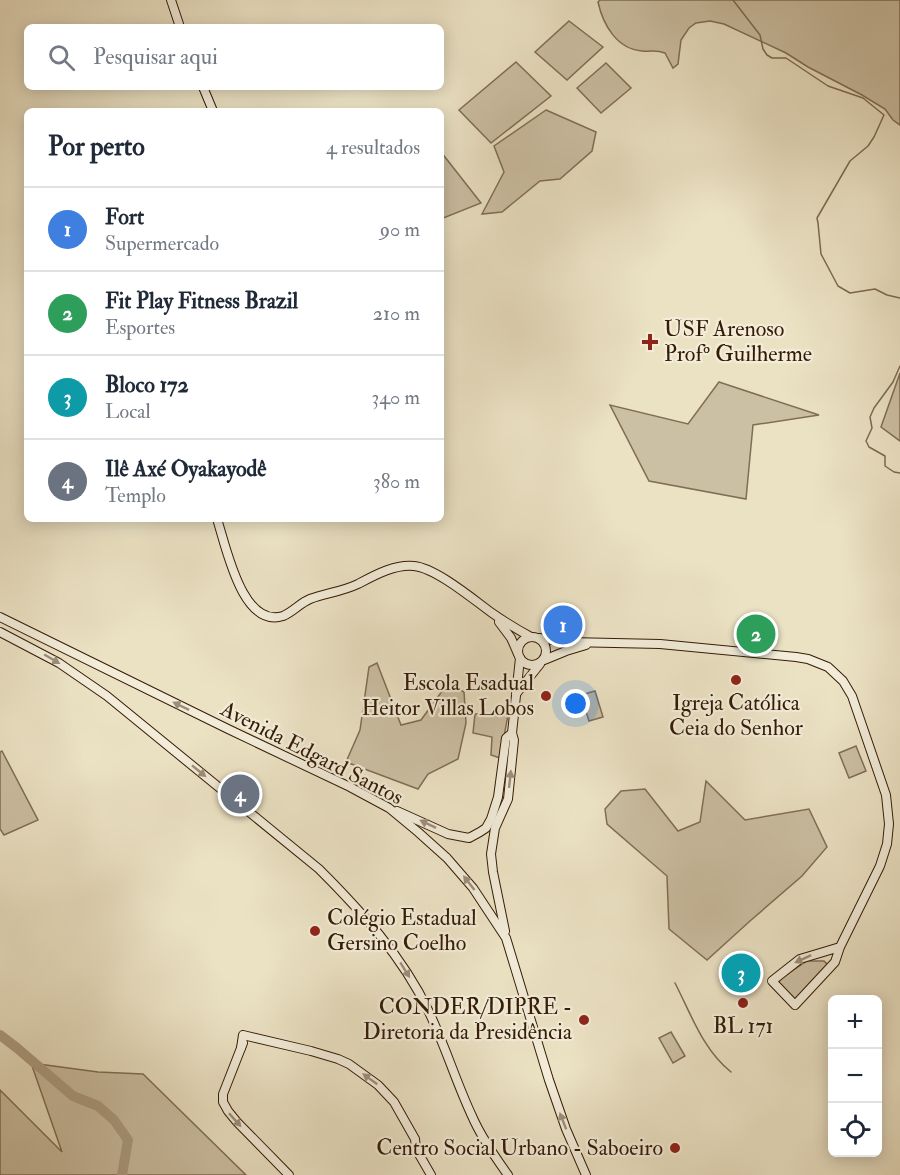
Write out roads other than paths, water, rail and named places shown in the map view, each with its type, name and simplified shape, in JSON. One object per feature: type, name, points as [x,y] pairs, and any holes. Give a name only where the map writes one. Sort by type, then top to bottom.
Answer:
[{"type":"main road","points":[[171,0],[179,24]]},
{"type":"main road","points":[[204,90],[212,108]]},
{"type":"main road","points":[[218,522],[239,586],[253,608],[267,616],[284,615],[310,599],[346,590],[394,568],[420,567],[432,572],[515,629],[542,641],[547,652],[543,661],[516,694]]},
{"type":"main road","points":[[491,612],[507,632],[519,656],[530,666],[538,665],[572,649],[601,642]]},
{"type":"main road","name":"Avenida Edgard Santos","points":[[0,618],[350,787],[389,808],[418,832],[474,888],[506,938],[552,1089],[586,1175]]},
{"type":"main road","points":[[0,632],[59,663],[106,696],[319,869],[340,890],[381,936],[399,959],[414,984],[429,1011],[472,1117],[508,1175]]},
{"type":"main road","points":[[506,938],[491,854],[495,828],[508,799],[514,740],[512,733],[518,649],[523,641],[535,638],[569,642],[657,644],[796,657],[828,667],[843,681],[856,706],[884,789],[889,824],[887,844],[883,859],[840,947],[835,962],[795,1005],[772,981],[806,956],[840,947]]},
{"type":"main road","points":[[389,808],[448,834],[469,838],[475,836],[486,828],[491,819],[498,797],[506,738],[512,733]]},
{"type":"main road","points":[[289,1175],[224,1106],[223,1094],[245,1035],[338,1059],[349,1064],[382,1088],[394,1102],[415,1139],[416,1149],[430,1175]]},
{"type":"waterway","points":[[733,0],[760,35],[767,55],[772,58],[786,58],[828,86],[863,98],[884,115],[874,137],[868,146],[850,161],[817,218],[821,254],[838,286],[850,293],[875,289],[900,298]]},
{"type":"waterway","points":[[900,366],[893,382],[874,408],[870,417],[872,428],[866,441],[869,447],[885,456],[885,466],[900,473]]},
{"type":"waterway","points":[[675,983],[705,1042],[731,1072]]},
{"type":"waterway","points":[[0,1035],[73,1096],[98,1106],[114,1120],[128,1140],[122,1175]]},
{"type":"place","name":"USF Arenoso Profº Guilherme","points":[[650,342]]},
{"type":"place","name":"Fort","points":[[563,625]]},
{"type":"place","name":"Fit Play Fitness Brazil","points":[[756,634]]},
{"type":"place","name":"Igreja Católica Ceia do Senhor","points":[[736,680]]},
{"type":"place","name":"Escola Esadual Heitor Villas Lobos","points":[[546,696]]},
{"type":"place","name":"Ilê Axé Oyakayodê","points":[[240,794]]},
{"type":"place","name":"Colégio Estadual Gersino Coelho","points":[[315,931]]},
{"type":"place","name":"Bloco 172","points":[[741,973]]},
{"type":"place","name":"BL 171","points":[[743,1003]]},
{"type":"place","name":"CONDER/DIPRE - Diretoria da Presidência","points":[[584,1020]]},
{"type":"place","name":"Centro Social Urbano - Saboeiro","points":[[675,1148]]}]
